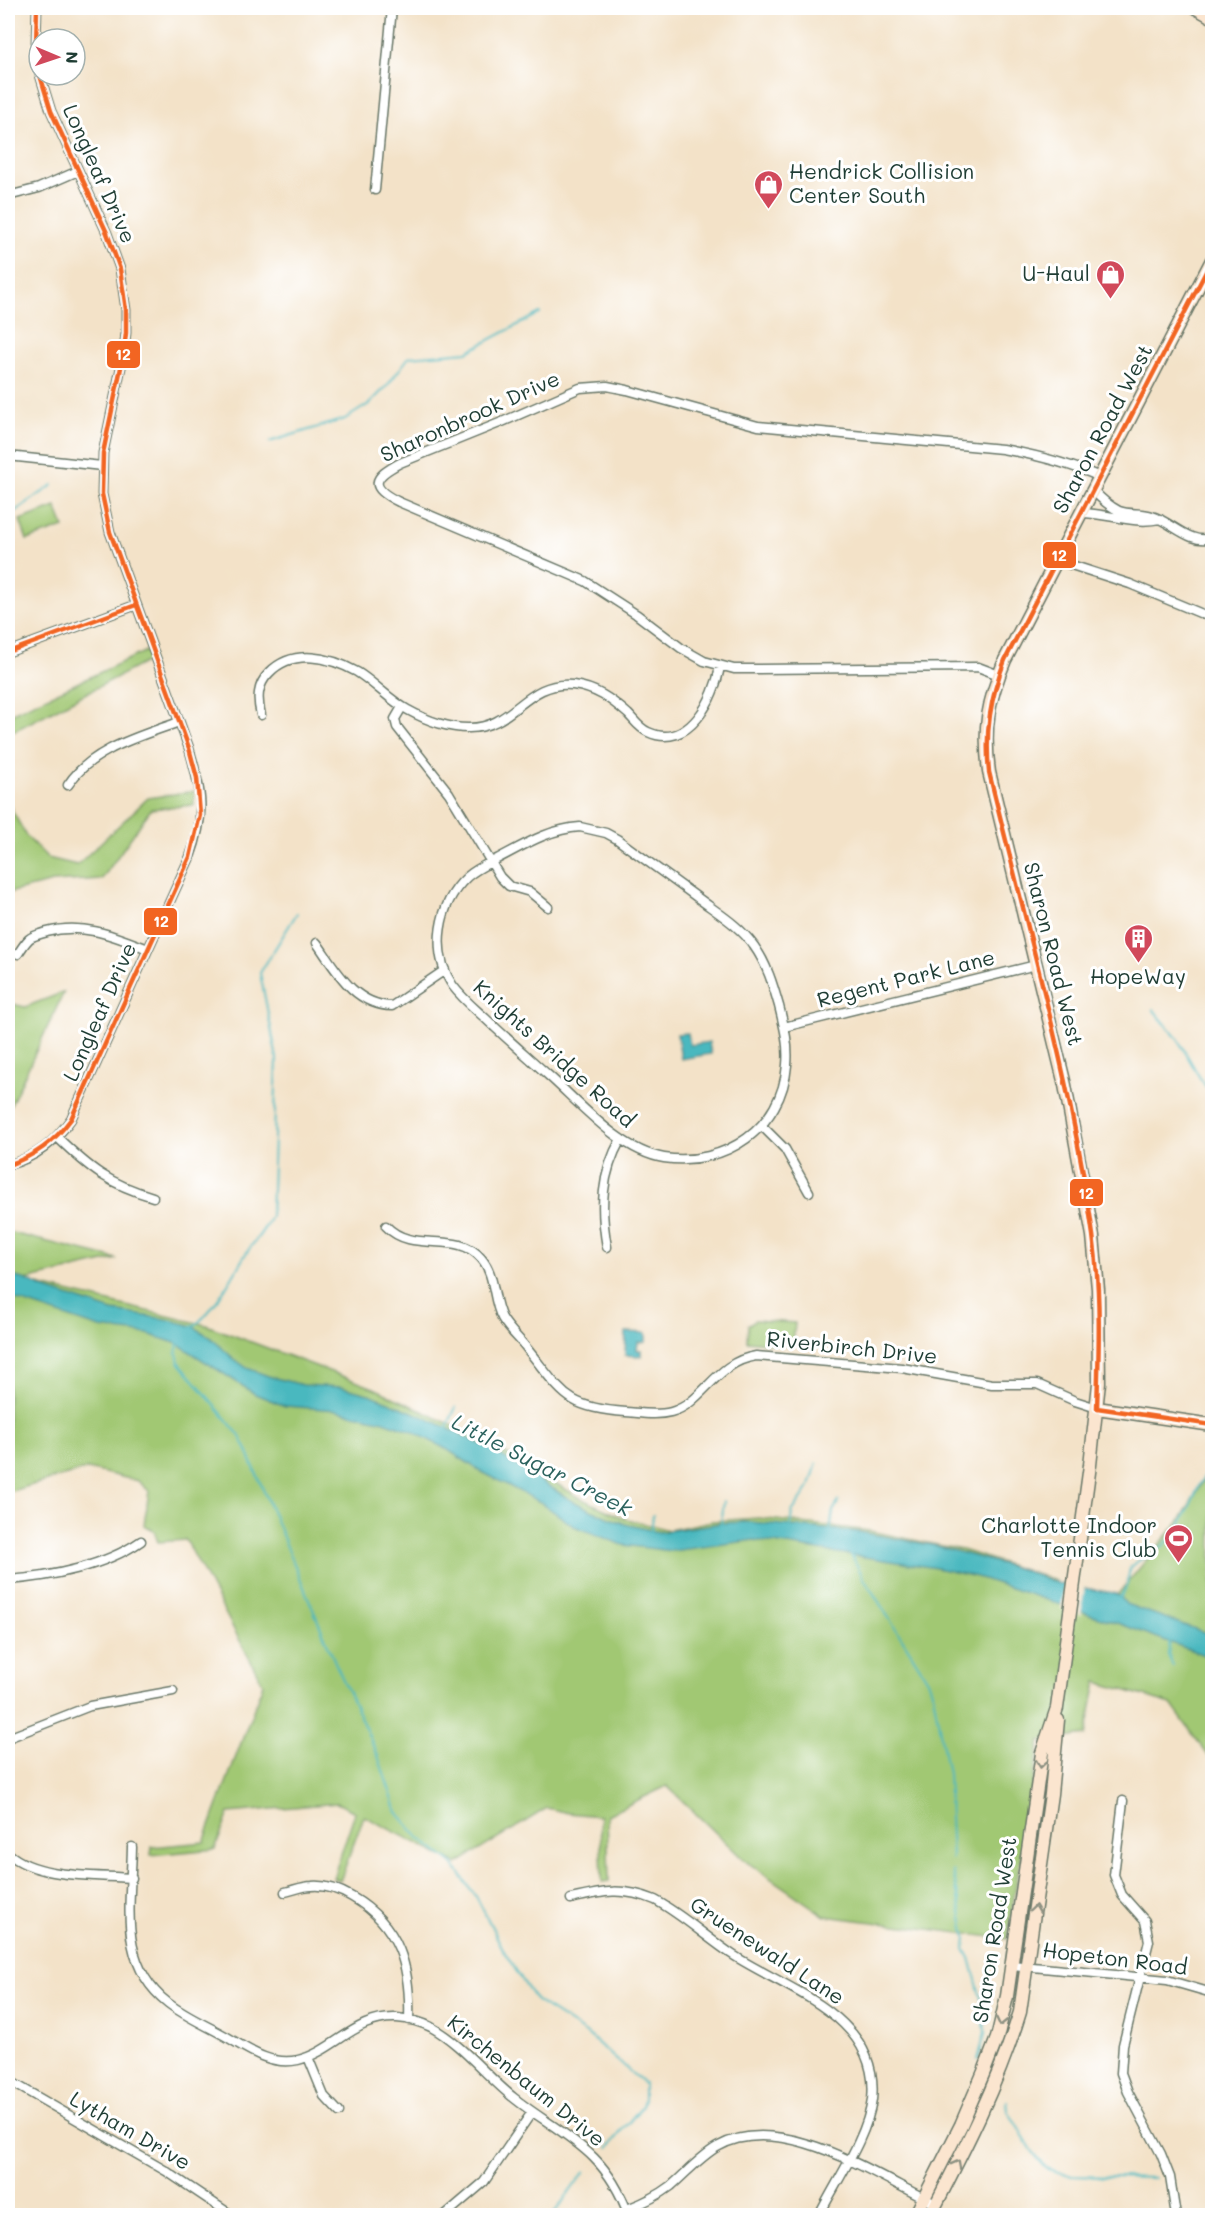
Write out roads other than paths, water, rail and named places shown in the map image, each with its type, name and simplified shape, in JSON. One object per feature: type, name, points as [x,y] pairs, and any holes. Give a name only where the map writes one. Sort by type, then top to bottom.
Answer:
[{"type":"main road","points":[[1196,8],[1212,17]]},
{"type":"main road","name":"Sharon Road West","points":[[915,2216],[961,2125],[997,2038],[1012,1965],[1042,1753],[1057,1708],[1097,1408],[1100,1329],[1093,1236],[1065,1085],[988,772],[986,739],[988,708],[999,675],[1056,560],[1212,260]]},
{"type":"main road","points":[[1097,1408],[1212,1425]]},
{"type":"main road","name":"Sharon Road West","points":[[933,2210],[966,2146],[1010,2044],[1020,2013],[1053,1772],[1057,1708]]},
{"type":"street","points":[[36,27],[37,8]]},
{"type":"street","points":[[375,190],[392,8]]},
{"type":"street","name":"Longleaf Drive","points":[[8,1165],[34,1155],[57,1137],[71,1119],[190,857],[200,822],[201,790],[136,605],[105,510],[102,494],[105,440],[123,358],[126,310],[120,269],[113,246],[51,111],[44,87]]},
{"type":"street","points":[[8,196],[39,188],[78,171]]},
{"type":"street","name":"Sharonbrook Drive","points":[[999,675],[978,667],[758,669],[720,666],[688,653],[636,614],[585,581],[382,494],[378,485],[381,474],[400,463],[580,388],[607,386],[645,394],[758,426],[1002,449],[1050,458],[1100,477]]},
{"type":"street","points":[[8,456],[102,466]]},
{"type":"street","points":[[1094,490],[1119,514]]},
{"type":"street","points":[[1082,513],[1136,517],[1150,515],[1191,537],[1206,540],[1212,537]]},
{"type":"street","points":[[1056,560],[1130,584],[1212,618]]},
{"type":"street","points":[[8,652],[136,605]]},
{"type":"street","points":[[261,715],[258,700],[262,681],[279,665],[289,660],[306,657],[332,661],[357,672],[402,707],[425,719],[456,728],[476,728],[495,723],[540,690],[550,686],[569,685],[596,690],[611,699],[646,731],[671,735],[685,730],[702,714],[714,692],[720,666]]},
{"type":"street","points":[[402,707],[395,719],[397,727],[437,776],[500,877],[509,886],[530,892],[548,907]]},
{"type":"street","points":[[68,785],[79,770],[104,754],[139,737],[179,722]]},
{"type":"street","name":"Knights Bridge Road","points":[[566,828],[593,829],[617,839],[745,935],[763,961],[770,977],[788,1050],[784,1082],[771,1113],[753,1135],[720,1153],[696,1159],[680,1160],[657,1157],[643,1152],[621,1139],[463,998],[445,970],[440,949],[440,934],[445,910],[451,897],[464,880],[491,862],[540,837],[566,828]]},
{"type":"street","points":[[18,954],[28,940],[36,936],[59,929],[74,928],[108,933],[148,950]]},
{"type":"street","points":[[317,943],[356,994],[382,1006],[392,1006],[445,970]]},
{"type":"street","name":"Regent Park Lane","points":[[784,1027],[1036,965]]},
{"type":"street","points":[[762,1126],[785,1149],[809,1192]]},
{"type":"street","points":[[57,1137],[88,1166],[111,1182],[153,1197]]},
{"type":"street","points":[[607,1247],[602,1212],[603,1189],[609,1165],[621,1139]]},
{"type":"street","name":"Riverbirch Drive","points":[[386,1226],[405,1240],[458,1244],[474,1252],[487,1266],[497,1305],[507,1324],[556,1386],[579,1404],[595,1409],[651,1414],[671,1412],[688,1403],[721,1372],[738,1360],[756,1356],[902,1368],[992,1384],[1037,1384],[1097,1408]]},
{"type":"street","points":[[8,1580],[66,1571],[123,1554],[141,1541]]},
{"type":"street","points":[[8,1738],[90,1706],[173,1691]]},
{"type":"street","points":[[1123,1801],[1114,1875],[1122,1895],[1142,1917],[1148,1931],[1148,1952],[1123,2045],[1121,2073],[1170,2177],[1176,2216]]},
{"type":"street","name":"Kirchenbaum Drive","points":[[132,1847],[130,1935],[132,1950],[145,1978],[155,1991],[174,2007],[258,2056],[284,2061],[308,2057],[356,2027],[369,2022],[383,2019],[418,2021],[444,2035],[532,2112],[573,2140],[593,2157],[614,2184],[628,2212]]},
{"type":"street","points":[[8,1853],[23,1864],[44,1870],[132,1878]]},
{"type":"street","points":[[285,1892],[314,1885],[329,1887],[360,1901],[384,1923],[393,1936],[405,1963],[410,1988],[409,2020]]},
{"type":"street","name":"Gruenewald Lane","points":[[571,1899],[618,1890],[633,1892],[655,1900],[732,1954],[829,2010],[839,2018],[861,2045],[872,2083],[872,2099],[866,2125],[819,2216]]},
{"type":"street","name":"Hopeton Road","points":[[1012,1965],[1141,1977],[1189,1984],[1212,1993]]},
{"type":"street","points":[[308,2057],[324,2096],[339,2112]]},
{"type":"street","name":"Lytham Drive","points":[[8,2080],[166,2171],[233,2216]]},
{"type":"street","points":[[444,2216],[484,2182],[532,2112]]},
{"type":"street","points":[[628,2212],[664,2191],[712,2151],[737,2138],[766,2135],[781,2136],[848,2160],[924,2199],[933,2210]]},
{"type":"water","points":[[688,1033],[690,1045],[709,1042],[711,1054],[681,1059],[677,1034]]},
{"type":"water","points":[[8,1275],[113,1311],[166,1319],[193,1326],[247,1368],[271,1377],[303,1385],[342,1387],[372,1395],[491,1449],[569,1499],[625,1524],[659,1532],[722,1523],[750,1522],[859,1532],[937,1546],[1023,1570],[1060,1584],[1114,1593],[1126,1604],[1212,1635],[1212,1658],[1123,1625],[977,1577],[936,1568],[754,1540],[672,1551],[623,1545],[574,1526],[540,1502],[482,1472],[412,1431],[384,1421],[336,1410],[285,1406],[255,1394],[178,1344],[148,1334],[100,1328],[8,1297]]},
{"type":"water","points":[[626,1332],[646,1333],[646,1342],[638,1342],[637,1350],[641,1350],[641,1356],[625,1355]]},
{"type":"waterway","points":[[269,442],[345,419],[369,404],[387,386],[409,357],[467,352],[540,313]]},
{"type":"waterway","points":[[8,516],[53,485]]},
{"type":"waterway","points":[[192,1327],[207,1314],[271,1216],[277,1059],[260,973],[297,913]]},
{"type":"waterway","points":[[1153,1009],[1177,1038],[1212,1095]]},
{"type":"waterway","points":[[178,1342],[179,1362],[239,1435],[245,1446],[335,1662],[378,1756],[397,1812],[419,1838],[453,1864],[477,1898],[506,1955],[536,2001],[586,2033],[644,2084],[642,2106],[608,2148]]},
{"type":"waterway","name":"Little Sugar Creek","points":[[446,1429],[456,1407]]},
{"type":"waterway","points":[[1120,1598],[1127,1584],[1130,1568],[1161,1548],[1180,1525],[1212,1462]]},
{"type":"waterway","points":[[790,1528],[792,1512],[810,1486],[817,1463]]},
{"type":"waterway","points":[[721,1525],[724,1501]]},
{"type":"waterway","points":[[830,1532],[833,1511],[839,1501]]},
{"type":"waterway","points":[[651,1533],[653,1515]]},
{"type":"waterway","points":[[851,1554],[928,1680],[933,1694],[948,1774],[952,1859]]},
{"type":"waterway","points":[[1170,1640],[1168,1655],[1173,1666]]},
{"type":"waterway","points":[[953,1871],[966,1938],[965,1949],[970,1958],[983,2006],[985,2033],[978,2060]]},
{"type":"waterway","points":[[1007,2101],[1008,2111],[1033,2152],[1046,2168],[1072,2176],[1155,2178]]},
{"type":"waterway","points":[[552,2216],[585,2171]]},
{"type":"place","name":"Hendrick Collision Center South","points":[[768,210]]},
{"type":"place","name":"U-Haul","points":[[1111,300]]},
{"type":"place","name":"HopeWay","points":[[1138,964]]},
{"type":"place","name":"Charlotte Indoor Tennis Club","points":[[1178,1564]]}]
